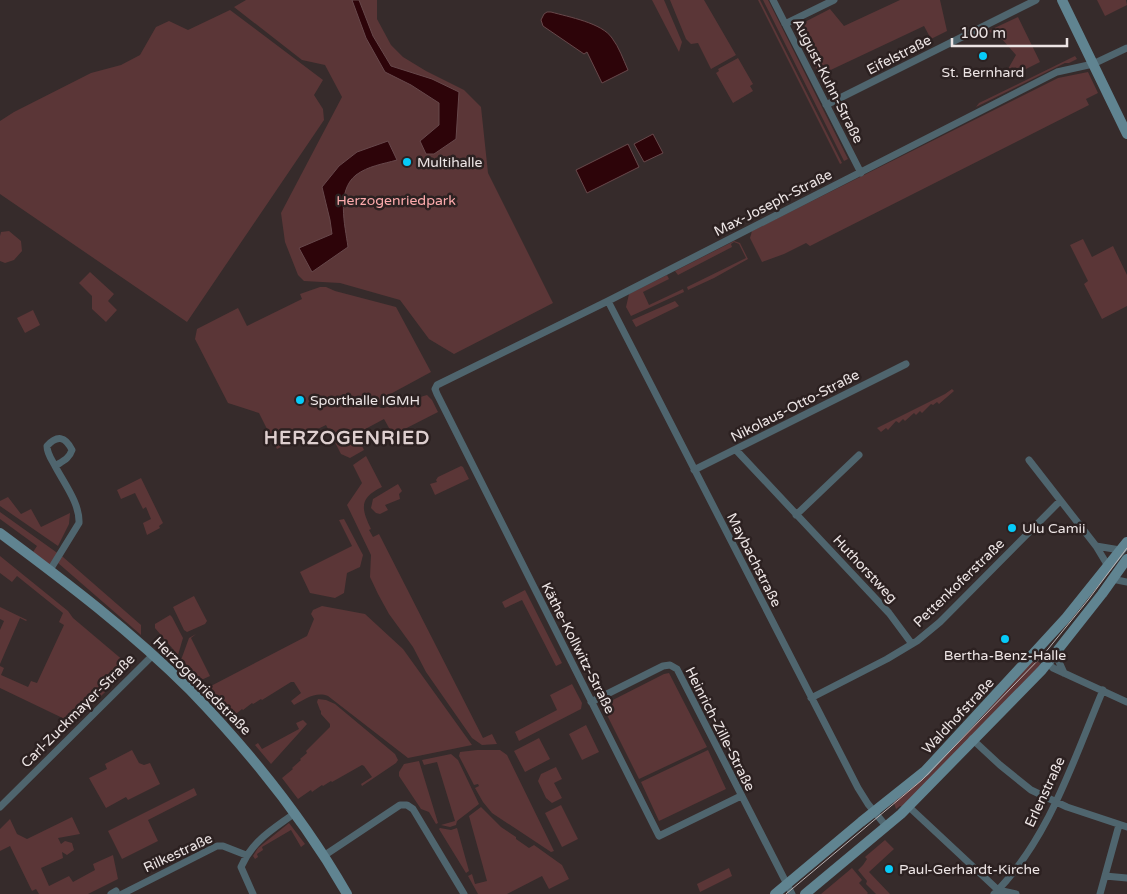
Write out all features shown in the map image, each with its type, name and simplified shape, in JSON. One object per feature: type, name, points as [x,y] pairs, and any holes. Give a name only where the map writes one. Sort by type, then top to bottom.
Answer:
[{"type":"street","name":"August-Kuhn-Straße","points":[[773,0],[861,173]]},
{"type":"street","points":[[785,24],[834,0]]},
{"type":"street","name":"Eifelstraße","points":[[826,105],[1036,0]]},
{"type":"street","points":[[1062,0],[1127,134]]},
{"type":"street","name":"Max-Joseph-Straße","points":[[435,389],[437,385],[608,301],[1057,72],[1093,64],[1127,48]]},
{"type":"street","name":"Maybachstraße","points":[[608,301],[858,788],[886,826]]},
{"type":"street","name":"Nikolaus-Otto-Straße","points":[[694,470],[906,364]]},
{"type":"street","name":"Käthe-Kollwitz-Straße","points":[[435,389],[658,836],[741,796]]},
{"type":"street","name":"Huthorstweg","points":[[736,450],[889,613],[912,644]]},
{"type":"street","points":[[796,515],[859,454]]},
{"type":"street","points":[[1029,460],[1096,546],[1108,566]]},
{"type":"street","points":[[50,570],[79,523],[76,506],[55,466]]},
{"type":"street","name":"Pettenkoferstraße","points":[[811,698],[887,659],[912,644],[940,622],[1060,501]]},
{"type":"street","name":"Herzogenriedstraße","points":[[0,532],[50,570],[153,655],[189,689],[235,739],[295,812],[325,855],[347,894]]},
{"type":"street","points":[[1096,546],[1124,546]]},
{"type":"street","name":"Waldhofstraße","points":[[775,894],[925,771],[1093,587],[1124,546]]},
{"type":"street","name":"Waldhofstraße","points":[[805,894],[908,806],[1048,662],[1102,594],[1120,580],[1127,559]]},
{"type":"street","points":[[1046,640],[1044,654],[1053,668],[1127,702]]},
{"type":"street","points":[[1055,654],[1065,673]]},
{"type":"street","name":"Carl-Zuckmayer-Straße","points":[[0,807],[153,655]]},
{"type":"street","name":"Heinrich-Zille-Straße","points":[[591,702],[663,666],[670,665],[677,670],[786,884]]},
{"type":"street","name":"Erlenstraße","points":[[997,893],[1027,855],[1045,825],[1103,690]]},
{"type":"street","points":[[972,740],[1031,790],[1056,802],[1127,827]]},
{"type":"street","points":[[325,855],[400,805],[407,805],[413,809],[464,894]]},
{"type":"street","points":[[908,806],[997,893],[1016,894]]},
{"type":"street","points":[[253,894],[241,868],[246,856],[254,844],[295,812]]},
{"type":"street","points":[[1100,894],[1119,825]]},
{"type":"street","name":"Rilkestraße","points":[[118,893],[217,846],[223,846],[246,856]]},
{"type":"street","points":[[1105,876],[1127,878]]},
{"type":"street","points":[[786,884],[792,894]]},
{"type":"green space","name":"Herzogenriedpark","points":[[246,0],[377,0],[377,19],[391,45],[403,57],[464,90],[481,107],[488,173],[553,303],[454,354],[429,339],[400,300],[340,283],[304,281],[298,275],[285,242],[281,213],[342,97],[325,65],[302,60],[234,7]]},
{"type":"green space","points":[[652,0],[664,0],[682,42],[679,52]]},
{"type":"green space","points":[[670,0],[704,0],[736,55],[711,69],[698,43],[691,44],[686,39]]},
{"type":"green space","points":[[758,0],[760,0],[842,163],[840,164]]},
{"type":"green space","points":[[763,0],[768,0],[848,159],[844,161]]},
{"type":"green space","points":[[900,0],[940,0],[947,31],[931,39],[924,26],[820,75],[795,27],[830,9],[844,26]]},
{"type":"green space","points":[[1097,0],[1126,0],[1127,5],[1105,16]]},
{"type":"green space","points":[[230,10],[323,80],[314,95],[323,109],[324,120],[187,322],[0,194],[0,121],[91,73],[121,65],[140,55],[156,27],[169,21],[188,30]]},
{"type":"green space","points":[[1018,17],[1040,62],[1010,77],[1008,69],[1016,55],[1001,38],[988,31]]},
{"type":"green space","points":[[1075,56],[1077,59],[1065,63],[976,107],[979,103]]},
{"type":"green space","points":[[738,58],[753,84],[750,86],[753,91],[733,103],[716,73],[719,71],[718,69]]},
{"type":"green space","points":[[1088,72],[1098,93],[1086,99],[1089,105],[810,246],[806,243],[762,262],[750,238],[752,231],[1058,78]]},
{"type":"green space","points":[[9,231],[21,241],[22,251],[14,260],[5,263],[0,261],[0,236],[1,232]]},
{"type":"green space","points":[[1083,239],[1092,257],[1113,246],[1127,275],[1127,306],[1102,319],[1084,284],[1088,281],[1070,245]]},
{"type":"green space","points":[[734,241],[740,243],[748,259],[688,290],[687,287],[746,258],[739,244],[734,242],[731,244],[732,247],[678,275],[675,271]]},
{"type":"green space","points":[[90,272],[114,294],[108,301],[117,310],[106,322],[92,309],[92,296],[79,283]]},
{"type":"green space","points":[[667,275],[669,279],[643,292],[649,305],[683,289],[684,292],[631,316],[626,307],[629,294]]},
{"type":"green space","points":[[320,287],[326,287],[396,307],[431,372],[383,398],[386,404],[382,405],[374,401],[371,403],[384,408],[427,395],[438,412],[393,435],[384,419],[356,434],[364,450],[350,458],[341,454],[326,425],[277,449],[259,413],[228,403],[195,339],[197,329],[238,308],[247,326],[302,299],[300,294]]},
{"type":"green space","points":[[675,301],[679,306],[636,327],[632,320]]},
{"type":"green space","points":[[33,310],[40,325],[25,333],[17,318]]},
{"type":"green space","points":[[952,389],[954,391],[939,404],[937,402],[933,405],[931,404],[922,413],[920,411],[916,415],[914,413],[905,421],[903,419],[899,423],[896,421],[888,430],[886,428],[881,432],[877,428],[945,394]]},
{"type":"green space","points":[[366,456],[382,487],[369,495],[364,504],[365,515],[371,529],[369,530],[373,537],[379,534],[483,738],[492,734],[497,744],[482,745],[472,738],[426,672],[413,647],[389,614],[370,577],[371,555],[347,505],[362,483],[353,465]]},
{"type":"green space","points":[[461,466],[469,479],[435,495],[430,484],[437,482],[438,477]]},
{"type":"green space","points":[[141,478],[163,523],[159,526],[160,528],[147,535],[143,523],[151,519],[146,507],[143,509],[135,493],[121,499],[117,490]]},
{"type":"green space","points":[[398,484],[402,491],[399,494],[400,499],[385,505],[388,510],[380,514],[376,513],[371,508],[373,499]]},
{"type":"green space","points":[[8,497],[21,514],[31,509],[41,527],[70,513],[69,524],[58,546],[0,506],[0,501]]},
{"type":"green space","points":[[0,512],[63,557],[141,625],[141,635],[58,563],[53,568],[33,552],[37,546],[0,519]]},
{"type":"green space","points":[[344,519],[363,555],[360,567],[347,573],[344,593],[335,598],[310,593],[300,572],[352,546],[339,520]]},
{"type":"green space","points":[[0,556],[68,611],[73,618],[131,667],[73,723],[0,688],[0,666],[4,668],[1,675],[28,687],[31,681],[37,683],[64,625],[59,622],[63,613],[17,576],[12,582],[0,573]]},
{"type":"green space","points":[[525,590],[562,663],[556,666],[522,600],[505,608],[502,602]]},
{"type":"green space","points":[[194,596],[207,621],[205,624],[187,632],[184,630],[173,607]]},
{"type":"green space","points":[[322,606],[365,614],[403,649],[472,745],[408,758],[328,696],[315,695],[294,705],[291,701],[301,693],[294,682],[262,700],[252,703],[231,718],[208,690],[209,687],[307,636],[314,619],[311,614],[313,610]]},
{"type":"green space","points":[[0,607],[27,620],[20,618],[0,664],[0,630],[4,621],[0,619]]},
{"type":"green space","points":[[170,615],[183,638],[178,655],[155,628],[155,624]]},
{"type":"green space","points":[[196,634],[191,638],[210,676],[199,681],[181,660],[189,638]]},
{"type":"green space","points":[[1033,657],[1042,665],[902,807],[900,806],[896,809],[893,800]]},
{"type":"green space","points":[[669,673],[707,747],[639,779],[604,709],[605,704]]},
{"type":"green space","points":[[572,684],[582,703],[581,709],[519,741],[515,732],[557,710],[550,695]]},
{"type":"green space","points":[[318,699],[335,704],[395,754],[398,760],[362,786],[361,784],[372,777],[362,765],[312,792],[311,790],[298,799],[282,778],[293,769],[307,753],[306,751],[330,727],[330,724],[321,714],[317,702]]},
{"type":"green space","points":[[303,720],[307,724],[271,764],[255,745],[258,743],[262,749],[299,729],[296,723]]},
{"type":"green space","points":[[586,725],[599,752],[582,760],[569,734]]},
{"type":"green space","points":[[539,738],[550,759],[525,772],[514,751]]},
{"type":"green space","points":[[132,750],[139,763],[144,765],[150,763],[160,784],[128,800],[126,797],[106,808],[89,778],[107,769],[105,764]]},
{"type":"green space","points":[[500,750],[507,755],[554,851],[551,852],[492,813],[483,802],[475,788],[479,786],[478,784],[474,785],[459,756],[460,752]]},
{"type":"green space","points":[[708,750],[726,789],[659,821],[641,782]]},
{"type":"green space","points":[[451,754],[458,760],[479,804],[457,821],[456,825],[450,827],[441,825],[455,821],[437,762],[424,765],[422,760]]},
{"type":"green space","points":[[419,761],[438,823],[436,824],[429,812],[421,809],[399,776],[399,772],[404,764]]},
{"type":"green space","points":[[556,767],[562,779],[554,783],[562,798],[552,803],[546,798],[538,781],[541,774]]},
{"type":"green space","points":[[194,788],[197,795],[148,820],[158,841],[122,859],[108,831]]},
{"type":"green space","points":[[561,805],[578,839],[562,847],[545,813]]},
{"type":"green space","points":[[481,807],[516,839],[529,848],[534,845],[562,865],[569,879],[549,889],[542,876],[507,894],[478,894],[468,876],[472,874],[475,884],[487,881],[469,816]]},
{"type":"green space","points":[[72,817],[80,834],[58,838],[61,844],[65,841],[72,843],[74,850],[67,855],[62,852],[63,858],[41,868],[49,886],[69,876],[73,882],[95,870],[93,864],[113,855],[118,879],[88,894],[39,894],[36,889],[32,891],[10,846],[0,851],[0,829],[10,819],[17,834],[27,839]]},
{"type":"green space","points":[[289,823],[305,844],[301,847],[291,830],[262,847],[263,850],[257,854],[258,857],[255,859],[253,856],[258,848]]},
{"type":"green space","points":[[457,828],[469,871],[466,873],[439,829],[451,830]]},
{"type":"green space","points":[[885,840],[894,849],[869,872],[890,894],[876,894],[866,884],[867,881],[858,870],[867,859],[865,857]]},
{"type":"green space","points":[[729,868],[732,876],[700,892],[697,884]]},
{"type":"green space","points":[[852,868],[862,880],[859,883],[867,894],[821,894]]},
{"type":"shaded area","points":[[352,0],[359,0],[373,36],[391,66],[432,79],[459,92],[456,139],[434,154],[426,154],[420,141],[439,125],[439,103],[411,85],[385,72],[366,38]]},
{"type":"shaded area","points":[[547,12],[584,21],[601,28],[617,45],[628,70],[602,83],[587,52],[584,54],[543,26],[541,20]]},
{"type":"shaded area","points":[[653,134],[663,153],[644,162],[634,144]]},
{"type":"shaded area","points":[[388,141],[397,160],[366,169],[356,175],[346,190],[343,209],[348,247],[312,272],[299,248],[332,234],[322,187],[339,166],[357,152]]},
{"type":"shaded area","points":[[628,144],[639,167],[587,193],[576,170]]},
{"type":"tram line","points":[[786,894],[922,780],[1044,654],[1127,548]]},
{"type":"place","name":"St. Bernhard","points":[[983,56]]},
{"type":"place","name":"Multihalle","points":[[407,162]]},
{"type":"place","name":"Sporthalle IGMH","points":[[300,400]]},
{"type":"place","name":"Ulu Camii","points":[[1012,528]]},
{"type":"place","name":"Bertha-Benz-Halle","points":[[1005,639]]},
{"type":"place","name":"Paul-Gerhardt-Kirche","points":[[889,869]]},
{"type":"district","name":"HERZOGENRIED","points":[[347,438]]}]
